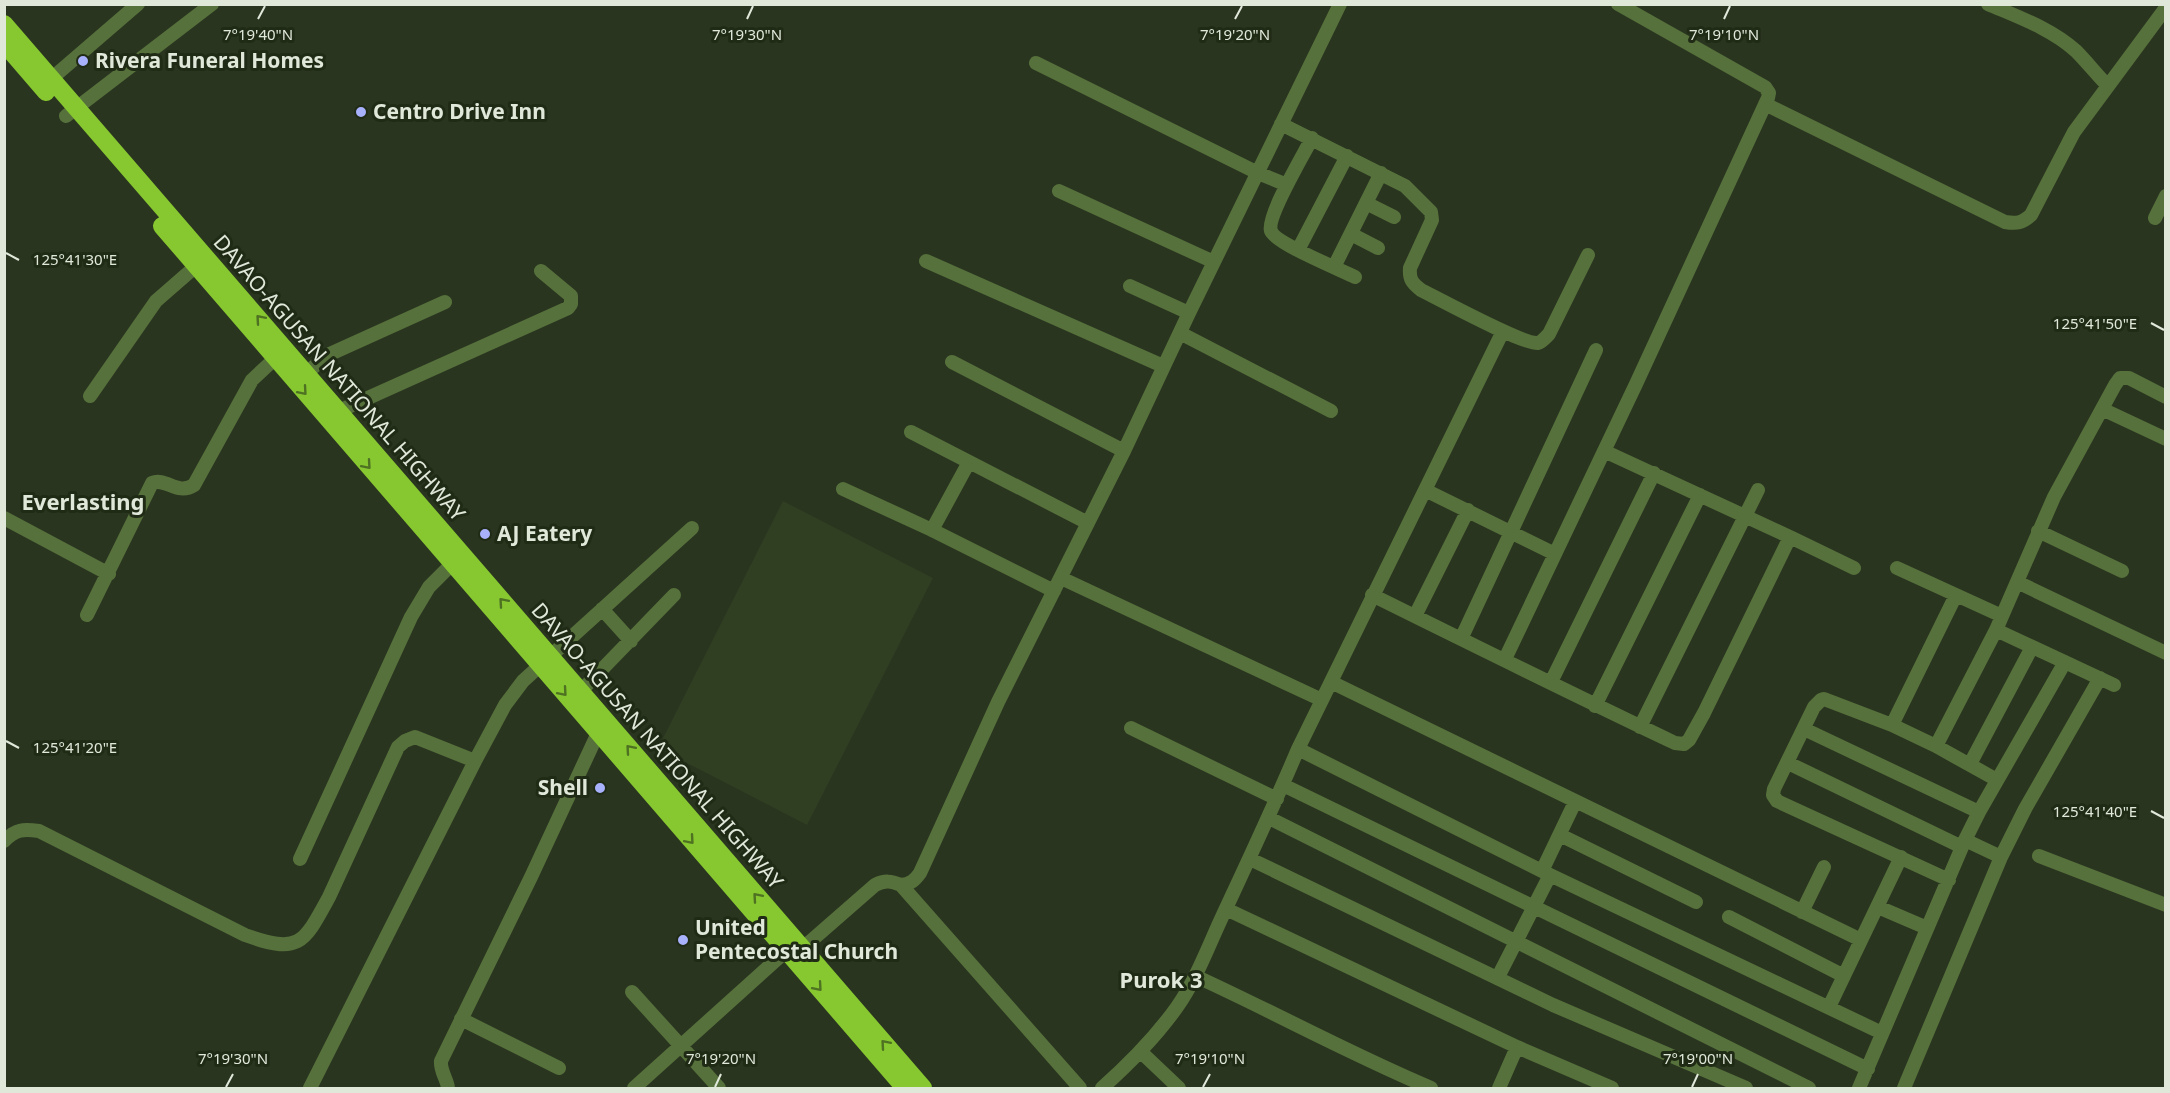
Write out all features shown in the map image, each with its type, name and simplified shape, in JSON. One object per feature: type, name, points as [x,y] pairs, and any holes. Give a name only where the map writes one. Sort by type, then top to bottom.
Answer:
[{"type":"highway","name":"DAVAO-AGUSAN NATIONAL HIGHWAY","points":[[4,24],[51,79],[71,112]]},
{"type":"highway","name":"DAVAO-AGUSAN NATIONAL HIGHWAY","points":[[4,44],[71,112],[201,261],[603,728],[793,952],[905,1089]]},
{"type":"highway","name":"DAVAO-AGUSAN NATIONAL HIGHWAY","points":[[280,354],[306,373],[339,411],[431,529],[452,564],[545,661],[580,692],[603,728]]},
{"type":"highway","name":"DAVAO-AGUSAN NATIONAL HIGHWAY","points":[[793,952],[923,1089]]},
{"type":"street","points":[[51,79],[138,4]]},
{"type":"street","points":[[71,112],[212,4]]},
{"type":"street","points":[[634,1089],[681,1044],[875,885],[883,881],[901,885],[909,884],[920,873],[998,702],[1124,452],[1163,366],[1340,4]]},
{"type":"street","points":[[1505,659],[1636,384],[1766,104],[1769,93],[1765,87],[1618,4]]},
{"type":"street","points":[[1988,4],[2064,41],[2108,86]]},
{"type":"street","points":[[1766,104],[2005,222],[2015,224],[2023,222],[2031,215],[2074,132],[2163,8]]},
{"type":"street","points":[[1036,63],[1258,173],[1287,185]]},
{"type":"street","points":[[1281,124],[1405,186],[1431,212],[1432,220],[1410,268],[1409,276],[1412,283],[1421,290],[1503,331],[1529,342],[1538,343],[1544,340],[1588,255]]},
{"type":"street","points":[[1312,138],[1272,215],[1270,230],[1275,237],[1355,278]]},
{"type":"street","points":[[1298,249],[1347,156]]},
{"type":"street","points":[[1335,267],[1381,173]]},
{"type":"street","points":[[1059,191],[1214,261]]},
{"type":"street","points":[[2155,218],[2166,196]]},
{"type":"street","points":[[1366,203],[1394,217]]},
{"type":"street","points":[[1351,234],[1378,248]]},
{"type":"street","points":[[90,396],[148,310],[201,261]]},
{"type":"street","points":[[926,261],[1163,366]]},
{"type":"street","points":[[339,411],[568,308],[571,304],[571,296],[541,271]]},
{"type":"street","points":[[1130,286],[1189,313]]},
{"type":"street","points":[[306,373],[330,354],[446,302]]},
{"type":"street","points":[[1102,1089],[1141,1052],[1178,1005],[1195,976],[1269,818],[1298,749],[1503,331]]},
{"type":"street","points":[[1180,333],[1331,411]]},
{"type":"street","points":[[1461,639],[1596,350]]},
{"type":"street","points":[[87,615],[152,483],[159,481],[180,489],[188,489],[194,485],[252,380],[280,354]]},
{"type":"street","points":[[952,362],[1124,452]]},
{"type":"street","points":[[1936,746],[1996,630],[2038,531],[2120,378],[2129,378],[2166,397]]},
{"type":"street","points":[[2102,409],[2166,440]]},
{"type":"street","points":[[910,432],[1088,523]]},
{"type":"street","points":[[1604,451],[1854,568]]},
{"type":"street","points":[[932,530],[969,462]]},
{"type":"street","points":[[1551,682],[1653,473]]},
{"type":"street","points":[[843,489],[1322,700]]},
{"type":"street","points":[[1425,490],[1555,554]]},
{"type":"street","points":[[1641,727],[1758,490]]},
{"type":"street","points":[[1595,706],[1700,495]]},
{"type":"street","points":[[1415,616],[1468,510]]},
{"type":"street","points":[[4,518],[109,574]]},
{"type":"street","points":[[310,1089],[475,761],[513,693],[545,661],[692,528]]},
{"type":"street","points":[[2038,531],[2122,571]]},
{"type":"street","points":[[1372,596],[1679,745],[1689,740],[1790,537]]},
{"type":"street","points":[[300,859],[411,617],[429,587],[452,564]]},
{"type":"street","points":[[1897,568],[2002,616]]},
{"type":"street","points":[[2017,582],[2166,653]]},
{"type":"street","points":[[580,692],[674,595]]},
{"type":"street","points":[[1892,725],[1956,595]]},
{"type":"street","points":[[602,609],[631,641]]},
{"type":"street","points":[[1996,630],[2114,685]]},
{"type":"street","points":[[1970,764],[2032,647]]},
{"type":"street","points":[[1859,1089],[1979,812],[2066,662]]},
{"type":"street","points":[[1904,1089],[2001,857],[2025,809],[2100,678]]},
{"type":"street","points":[[1330,682],[1861,940]]},
{"type":"street","points":[[1949,880],[1777,801],[1773,795],[1774,789],[1814,707],[1824,699],[1892,725],[1936,746],[1997,780]]},
{"type":"street","points":[[448,1089],[447,1081],[441,1070],[441,1061],[603,728]]},
{"type":"street","points":[[1131,728],[1277,799]]},
{"type":"street","points":[[1803,729],[1979,812]]},
{"type":"street","points":[[4,841],[14,831],[24,829],[39,831],[245,935],[281,945],[296,942],[307,933],[316,920],[398,747],[405,741],[416,737],[475,761]]},
{"type":"street","points":[[1298,749],[1546,873],[1882,1033]]},
{"type":"street","points":[[1788,763],[1964,843],[2001,857]]},
{"type":"street","points":[[1283,785],[1868,1069]]},
{"type":"street","points":[[1498,977],[1534,908],[1560,835],[1575,802]]},
{"type":"street","points":[[1269,818],[1515,943],[1614,992],[1648,1006],[1809,1089]]},
{"type":"street","points":[[1560,835],[1696,902]]},
{"type":"street","points":[[2038,856],[2166,905]]},
{"type":"street","points":[[1829,1007],[1901,857]]},
{"type":"street","points":[[1250,859],[1554,1005],[1746,1089]]},
{"type":"street","points":[[1802,912],[1824,867]]},
{"type":"street","points":[[901,885],[1080,1089]]},
{"type":"street","points":[[1878,907],[1927,928]]},
{"type":"street","points":[[1226,909],[1516,1047],[1612,1089]]},
{"type":"street","points":[[1729,917],[1844,976]]},
{"type":"street","points":[[1195,976],[1366,1061],[1431,1089]]},
{"type":"street","points":[[632,992],[719,1089]]},
{"type":"street","points":[[461,1019],[559,1068]]},
{"type":"street","points":[[1499,1089],[1516,1047]]},
{"type":"street","points":[[1141,1052],[1179,1089]]},
{"type":"shaded area","points":[[783,501],[933,578],[807,825],[658,748]]},
{"type":"place","name":"Rivera Funeral Homes","points":[[83,61]]},
{"type":"place","name":"Centro Drive Inn","points":[[361,112]]},
{"type":"place","name":"AJ Eatery","points":[[485,534]]},
{"type":"place","name":"Shell","points":[[600,788]]},
{"type":"place","name":"United Pentecostal Church","points":[[683,940]]},
{"type":"district","name":"Everlasting","points":[[83,502]]},
{"type":"district","name":"Purok 3","points":[[1161,980]]}]
